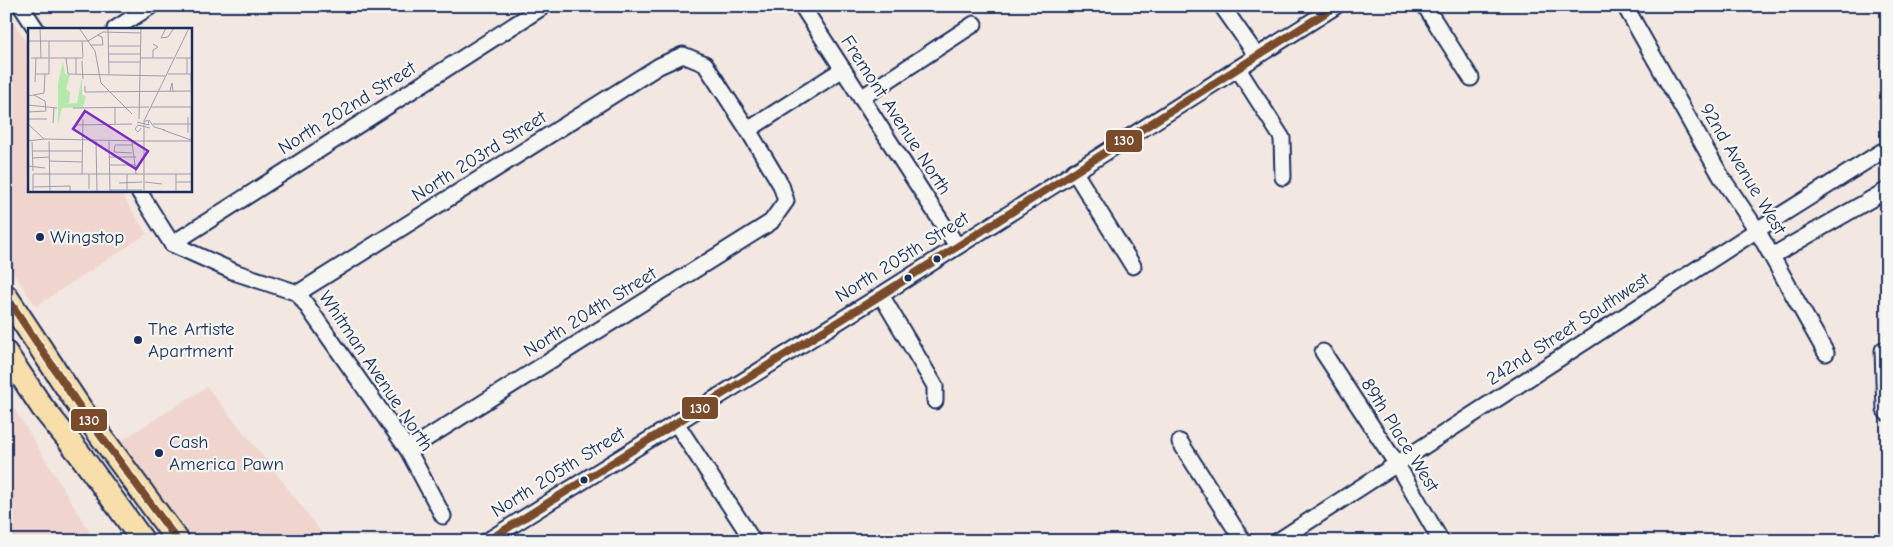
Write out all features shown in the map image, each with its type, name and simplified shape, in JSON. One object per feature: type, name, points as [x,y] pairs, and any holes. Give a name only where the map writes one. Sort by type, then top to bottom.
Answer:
[{"type":"highway","points":[[6,296],[81,409],[178,541]]},
{"type":"highway","points":[[6,353],[42,406],[143,541]]},
{"type":"street","points":[[21,6],[35,28]]},
{"type":"street","points":[[117,28],[151,6]]},
{"type":"street","name":"North 202nd Street","points":[[172,244],[544,6]]},
{"type":"street","name":"Fremont Avenue North","points":[[802,6],[957,246]]},
{"type":"street","points":[[1222,6],[1257,56]]},
{"type":"street","name":"North 205th Street","points":[[487,541],[881,295],[1336,6]]},
{"type":"street","points":[[1425,6],[1471,78]]},
{"type":"street","name":"92nd Avenue West","points":[[1625,6],[1722,178],[1772,256],[1826,353]]},
{"type":"street","points":[[861,98],[974,24]]},
{"type":"street","name":"North 203rd Street","points":[[298,293],[651,71],[683,55],[705,64],[748,130]]},
{"type":"street","points":[[748,130],[843,69]]},
{"type":"street","points":[[1238,69],[1282,138],[1284,176]]},
{"type":"street","name":"North 204th Street","points":[[408,450],[771,222],[786,201],[781,186],[748,130]]},
{"type":"street","name":"242nd Street Southwest","points":[[1278,541],[1756,230],[1881,152]]},
{"type":"street","points":[[1074,171],[1133,266]]},
{"type":"street","points":[[1772,256],[1887,190]]},
{"type":"street","points":[[139,191],[172,244]]},
{"type":"street","name":"Whitman Avenue North","points":[[172,244],[237,273],[298,293],[408,450],[443,516]]},
{"type":"street","points":[[881,295],[935,386],[935,401]]},
{"type":"street","points":[[1883,350],[1885,410],[1887,413]]},
{"type":"street","name":"89th Place West","points":[[1323,352],[1396,464],[1441,541]]},
{"type":"street","points":[[676,422],[753,541]]},
{"type":"street","points":[[1180,442],[1243,541]]},
{"type":"shaded area","points":[[6,10],[28,44],[28,191],[120,191],[147,234],[36,306],[6,262]]},
{"type":"shaded area","points":[[207,387],[328,541],[188,541],[165,511],[122,440]]},
{"type":"shaded area","points":[[6,395],[14,408],[95,541],[6,541]]},
{"type":"transit line","name":"130","points":[[487,541],[881,295],[1336,6]]},
{"type":"transit line","name":"130","points":[[6,296],[81,409],[178,541]]},
{"type":"place","name":"Wingstop","points":[[40,237]]},
{"type":"place","name":"The Artiste Apartment","points":[[138,340]]},
{"type":"place","name":"Cash America Pawn","points":[[159,453]]}]
